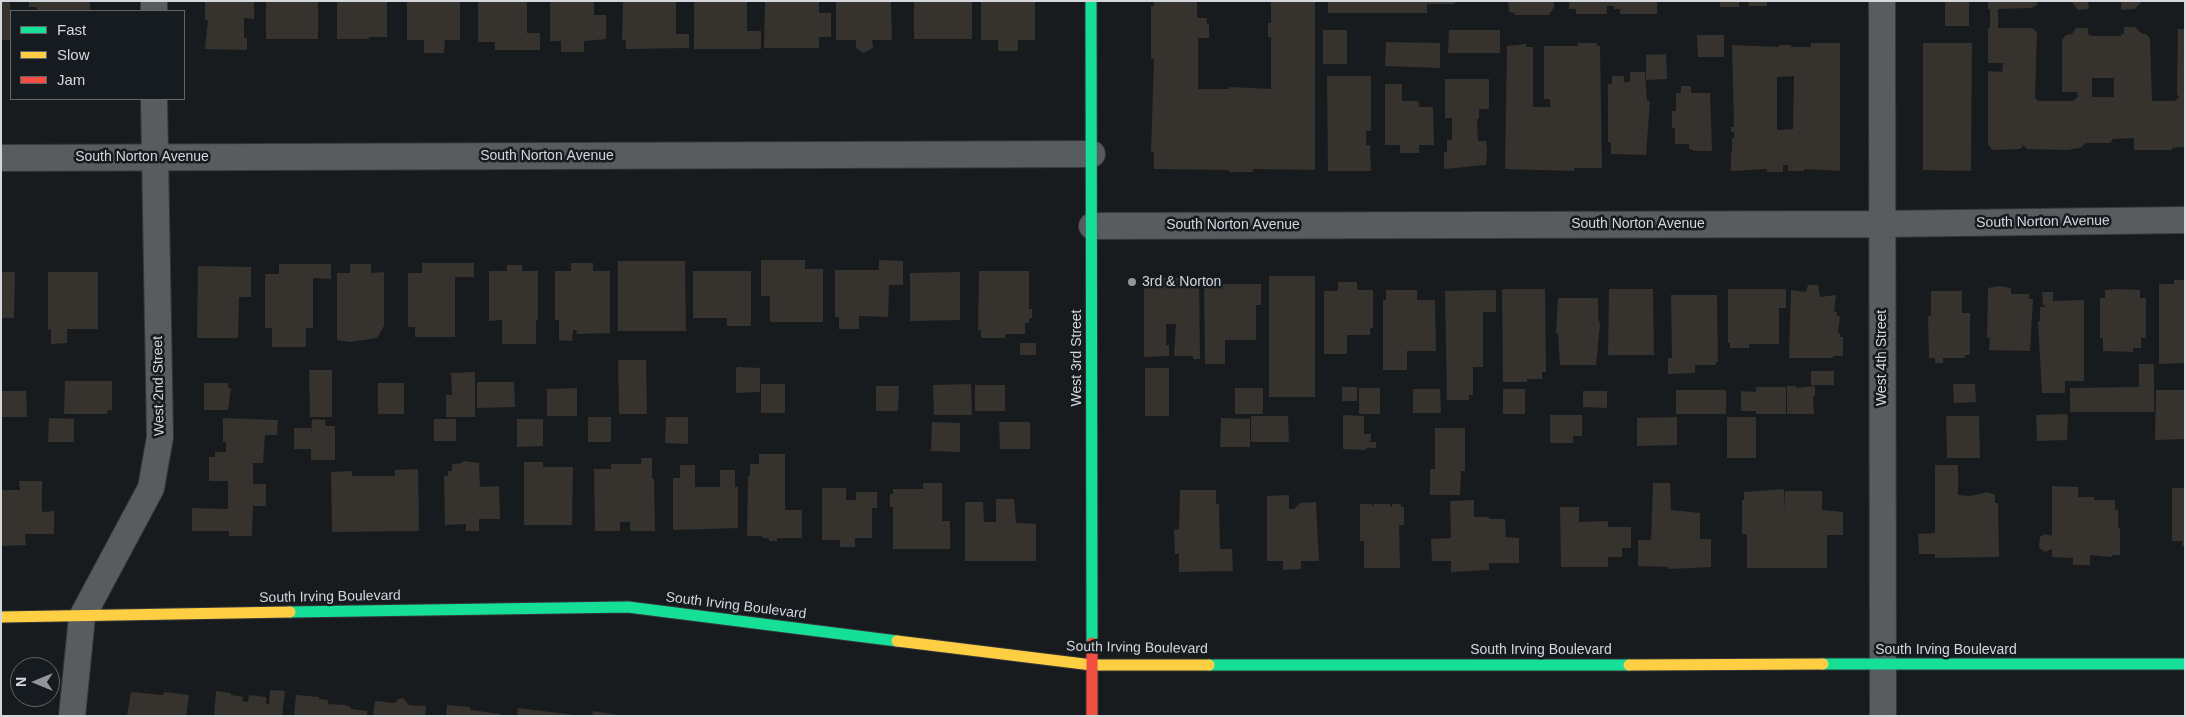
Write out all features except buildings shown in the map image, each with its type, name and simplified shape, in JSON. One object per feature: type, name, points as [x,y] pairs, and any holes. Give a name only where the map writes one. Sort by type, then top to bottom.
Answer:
[{"type":"street","name":"West 3rd Street","points":[[1091,1],[1092,716]]},
{"type":"street","name":"West 4th Street","points":[[1882,1],[1883,716]]},
{"type":"street","name":"West 2nd Street","points":[[72,716],[82,617],[150,488],[160,437],[154,100]]},
{"type":"street","name":"South Norton Avenue","points":[[1,158],[1092,154]]},
{"type":"street","name":"South Norton Avenue","points":[[1092,226],[1881,224],[2185,220]]},
{"type":"street","name":"South Irving Boulevard","points":[[1,617],[628,607],[1092,665],[2185,664]]},
{"type":"traffic: fast","points":[[1091,1],[1092,643]]},
{"type":"traffic: fast","points":[[290,612],[628,607],[897,641]]},
{"type":"traffic: fast","points":[[1823,664],[2185,664]]},
{"type":"traffic: fast","points":[[1209,665],[1629,665]]},
{"type":"traffic: slow","points":[[1,617],[290,612]]},
{"type":"traffic: slow","points":[[897,641],[1092,665],[1209,665]]},
{"type":"traffic: slow","points":[[1629,665],[1823,664]]},
{"type":"traffic: jam","points":[[1092,643],[1092,716]]},
{"type":"place","name":"3rd & Norton","points":[[1132,282]]}]
